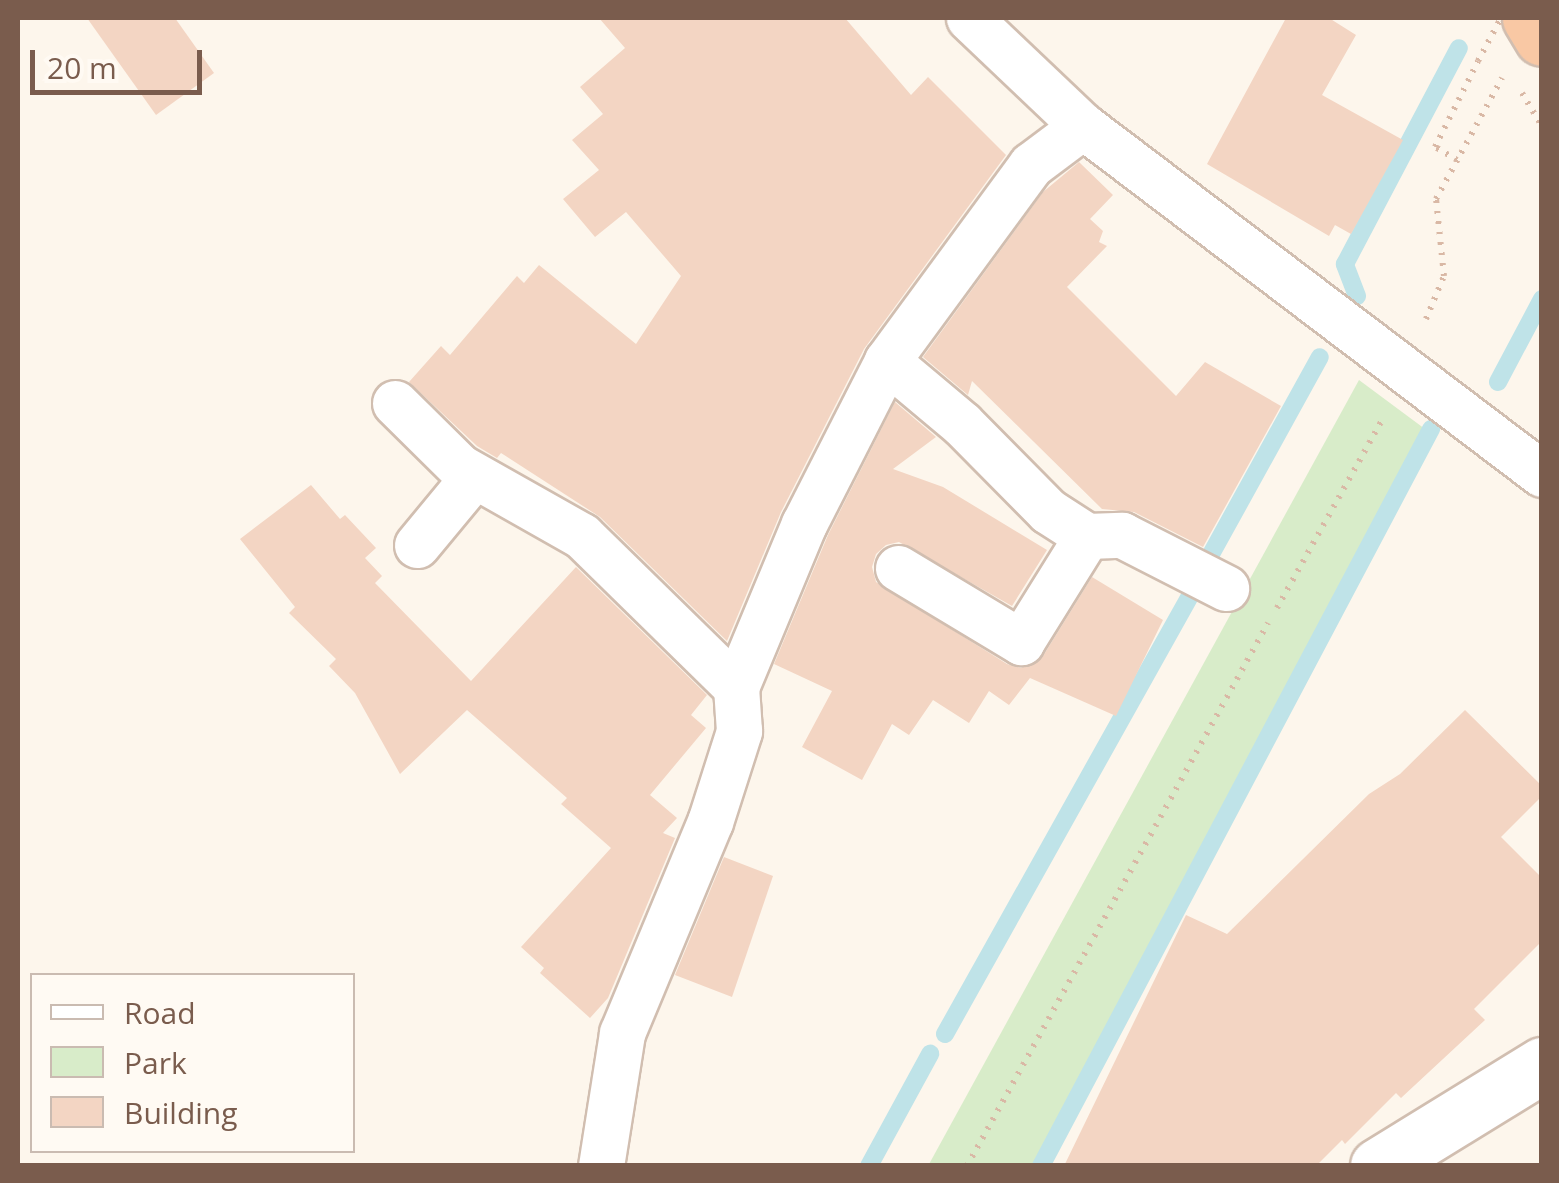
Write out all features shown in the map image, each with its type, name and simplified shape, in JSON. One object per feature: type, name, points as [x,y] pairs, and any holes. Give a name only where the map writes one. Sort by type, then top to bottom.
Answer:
[{"type":"highway","points":[[1530,18],[1542,38]]},
{"type":"street","points":[[969,18],[1083,126],[1542,474]]},
{"type":"street","points":[[601,1166],[622,1033],[710,822],[739,731],[736,686],[804,524],[887,362],[1031,166],[1083,126]]},
{"type":"street","points":[[887,362],[962,424],[1048,511],[1087,536],[1122,535],[1226,588]]},
{"type":"street","points":[[395,403],[474,476],[582,536],[736,686]]},
{"type":"street","points":[[417,545],[474,476]]},
{"type":"street","points":[[898,568],[1022,642],[1087,536]]},
{"type":"street","points":[[1378,1166],[1542,1066]]},
{"type":"path","points":[[1457,160],[1435,146],[1502,18]]},
{"type":"green space","points":[[1359,380],[1425,429],[1038,1165],[928,1166]]},
{"type":"building","points":[[87,18],[175,18],[214,73],[156,115]]},
{"type":"building","points":[[599,18],[845,18],[911,95],[928,77],[1006,155],[864,349],[781,512],[727,641],[600,517],[501,453],[497,458],[477,446],[409,382],[441,346],[450,355],[517,276],[524,283],[539,265],[636,344],[681,276],[626,212],[595,237],[563,199],[599,170],[572,140],[603,114],[580,87],[625,48]]},
{"type":"building","points":[[1286,18],[1329,18],[1356,35],[1322,95],[1403,140],[1351,234],[1335,225],[1329,236],[1207,164]]},
{"type":"building","points":[[1079,162],[1113,195],[1090,219],[1103,231],[1099,242],[1107,246],[1067,287],[1176,396],[1205,362],[1281,406],[1203,547],[1134,512],[1102,509],[972,381],[968,395],[923,357],[1043,192]]},
{"type":"building","points":[[895,402],[936,437],[893,469],[943,487],[1047,550],[1012,606],[899,542],[886,545],[876,554],[872,567],[876,582],[1007,664],[1021,668],[1043,656],[1092,577],[1163,620],[1116,716],[1030,678],[1009,705],[989,691],[969,723],[933,700],[909,735],[892,724],[862,780],[802,747],[832,691],[774,664],[828,535]]},
{"type":"building","points":[[311,485],[340,519],[345,515],[376,548],[365,558],[382,576],[375,583],[471,681],[576,567],[707,695],[691,715],[706,728],[650,795],[677,818],[663,833],[675,838],[608,998],[590,1018],[540,973],[544,968],[521,947],[611,848],[561,804],[567,798],[467,710],[400,774],[355,693],[329,666],[336,659],[289,613],[295,607],[240,539]]},
{"type":"building","points":[[1465,710],[1542,786],[1542,796],[1501,837],[1542,878],[1542,941],[1474,1009],[1485,1020],[1401,1098],[1396,1093],[1345,1144],[1342,1140],[1316,1166],[1064,1166],[1186,915],[1227,934],[1369,794],[1400,774]]},
{"type":"building","points":[[724,857],[773,876],[732,997],[675,975]]},
{"type":"waterway","points":[[1357,296],[1345,264],[1459,48]]},
{"type":"waterway","points":[[1498,382],[1542,299]]},
{"type":"waterway","points":[[1210,556],[1320,357]]},
{"type":"waterway","points":[[1041,1166],[1431,429]]},
{"type":"waterway","points":[[945,1034],[1190,596]]},
{"type":"waterway","points":[[869,1166],[930,1054]]}]
